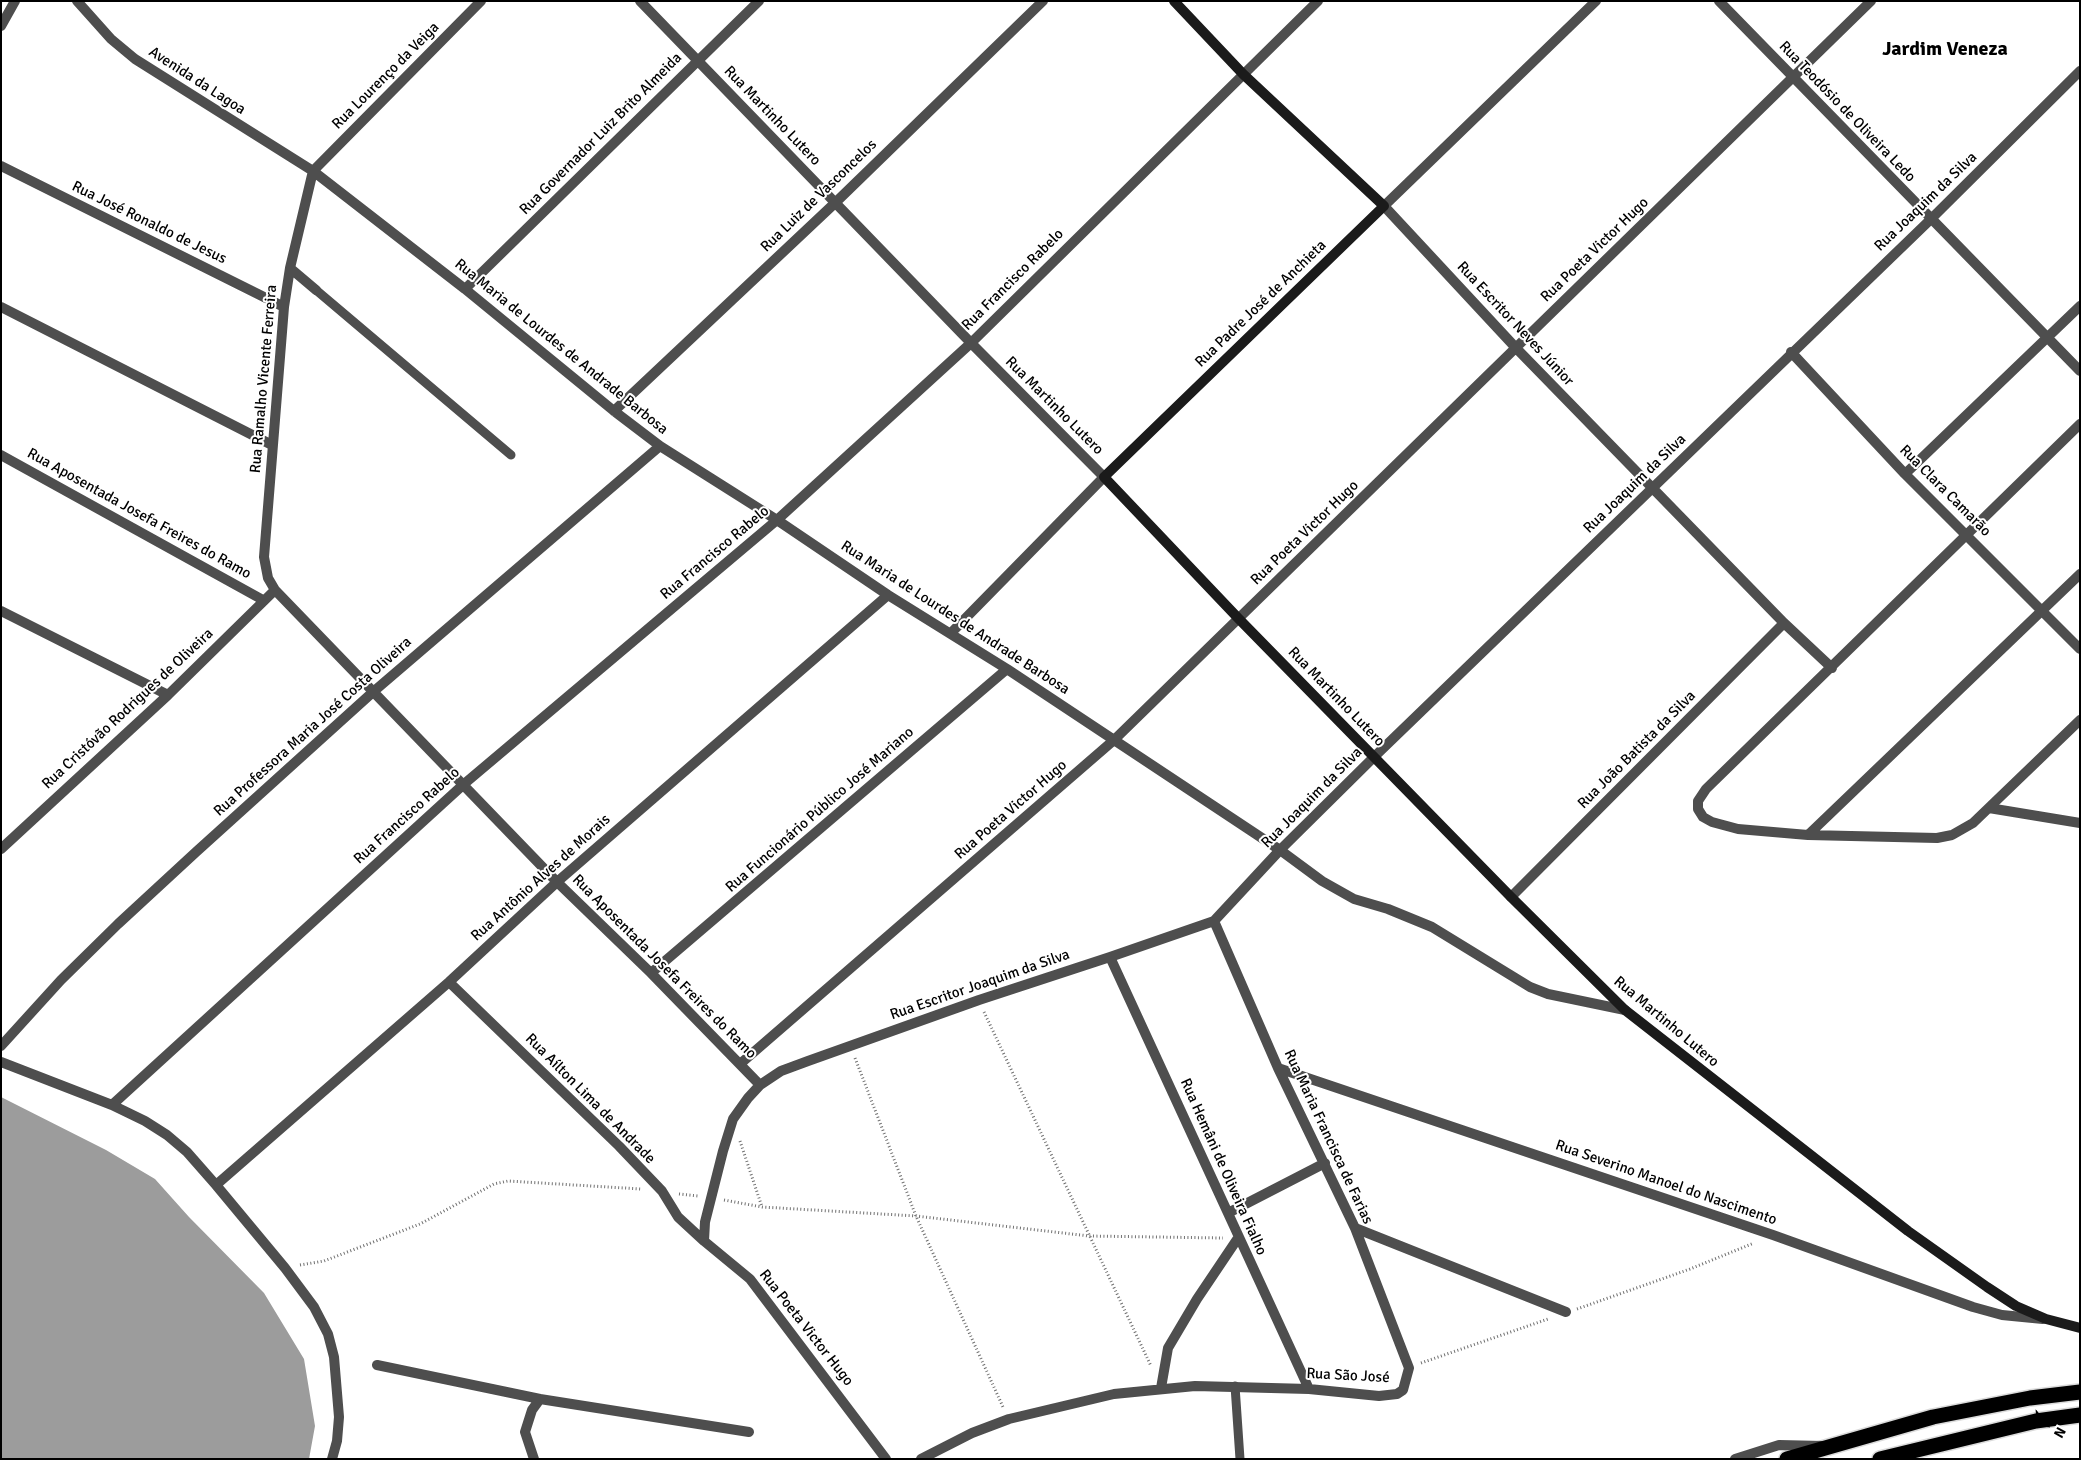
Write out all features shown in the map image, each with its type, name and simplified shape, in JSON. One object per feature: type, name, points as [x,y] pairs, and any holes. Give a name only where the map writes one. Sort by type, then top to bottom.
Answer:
[{"type":"highway","points":[[1787,1459],[1933,1417],[2030,1398],[2080,1392]]},
{"type":"highway","points":[[1880,1459],[2036,1420],[2080,1416]]},
{"type":"street","points":[[1,26],[14,1]]},
{"type":"street","name":"Avenida da Lagoa","points":[[77,1],[111,39],[135,59],[313,172]]},
{"type":"street","name":"Rua Lourenço da Veiga","points":[[313,172],[481,1]]},
{"type":"street","name":"Rua Martinho Lutero","points":[[640,1],[970,343],[1104,477],[1238,618],[1511,897],[1625,1010],[1908,1231],[1987,1287],[2016,1306],[2046,1319],[2080,1328]]},
{"type":"street","name":"Rua Governador Luiz Brito Almeida","points":[[465,289],[759,1]]},
{"type":"street","name":"Rua Luiz de Vasconcelos","points":[[614,411],[835,202],[1043,1]]},
{"type":"street","name":"Rua Escritor Neves Júnior","points":[[1174,1],[1243,74],[1384,206],[1516,348],[1784,624],[1832,668]]},
{"type":"street","name":"Rua Francisco Rabelo","points":[[112,1105],[464,784],[777,520],[970,343],[1318,1]]},
{"type":"street","name":"Rua Padre José de Anchieta","points":[[951,633],[1104,477],[1596,1]]},
{"type":"street","name":"Rua Teodósio de Oliveira Ledo","points":[[1719,1],[2046,339],[2080,371]]},
{"type":"street","name":"Rua Poeta Victor Hugo","points":[[740,1064],[1114,740],[1871,1]]},
{"type":"street","name":"Rua Joaquim da Silva","points":[[1214,921],[1280,850],[1374,757],[1930,220],[2080,71]]},
{"type":"street","name":"Rua José Ronaldo de Jesus","points":[[1,166],[284,307]]},
{"type":"street","name":"Rua Ramalho Vicente Ferreira","points":[[275,590],[268,578],[264,557],[284,307],[290,268],[313,172]]},
{"type":"street","name":"Rua Maria de Lourdes de Andrade Barbosa","points":[[313,172],[465,289],[614,411],[660,446],[777,520],[888,595],[1007,669],[1280,850],[1322,881],[1354,899],[1382,906],[1432,927],[1530,987],[1548,994],[1625,1010]]},
{"type":"street","points":[[290,268],[316,290]]},
{"type":"street","points":[[1905,474],[2080,306]]},
{"type":"street","points":[[1,307],[272,445]]},
{"type":"street","name":"Rua Clara Camarão","points":[[1792,352],[1905,474],[2080,649]]},
{"type":"street","points":[[2080,424],[1706,789],[1698,801],[1698,809],[1703,817],[1726,827],[1808,835],[1937,838],[1964,829],[1989,808],[2080,720]]},
{"type":"street","name":"Rua Professora Maria José Costa Oliveira","points":[[1,1046],[61,980],[118,924],[373,692],[660,446]]},
{"type":"street","name":"Rua Aposentada Josefa Freires do Ramo","points":[[1,455],[263,600]]},
{"type":"street","points":[[1808,835],[2080,574]]},
{"type":"street","name":"Rua Cristóvão Rodrigues de Oliveira","points":[[1,849],[168,695],[275,590]]},
{"type":"street","name":"Rua Aposentada Josefa Freires do Ramo","points":[[275,590],[557,882],[651,973],[760,1085]]},
{"type":"street","name":"Rua Antônio Alves de Morais","points":[[216,1185],[449,982],[557,882],[888,595]]},
{"type":"street","points":[[1,611],[168,695]]},
{"type":"street","name":"Rua João Batista da Silva","points":[[1511,897],[1784,624]]},
{"type":"street","name":"Rua Funcionário Público José Mariano","points":[[651,973],[1007,669]]},
{"type":"street","points":[[1989,808],[2080,823]]},
{"type":"street","name":"Rua Escritor Joaquim da Silva","points":[[760,1085],[781,1071],[979,1000],[1110,958],[1214,921]]},
{"type":"street","name":"Rua Maria Francisca de Farias","points":[[1214,921],[1278,1068],[1355,1228],[1409,1368]]},
{"type":"street","name":"Rua Hemâni de Oliveira Fialho","points":[[1110,958],[1308,1389]]},
{"type":"street","name":"Rua Aílton Lima de Andrade","points":[[449,982],[619,1146],[662,1191],[678,1217],[704,1242]]},
{"type":"street","points":[[1,1062],[112,1105],[167,1135],[187,1152],[216,1185],[285,1268],[314,1307],[328,1334],[334,1357],[339,1417],[337,1441],[332,1459]]},
{"type":"street","name":"Rua Severino Manoel do Nascimento","points":[[1278,1068],[1774,1235],[1973,1306],[2002,1315],[2046,1319]]},
{"type":"street","points":[[704,1242],[711,1198],[733,1120],[748,1098],[760,1085]]},
{"type":"street","points":[[1228,1213],[1325,1163]]},
{"type":"street","points":[[1355,1228],[1566,1312]]},
{"type":"street","points":[[1162,1388],[1168,1348],[1197,1299],[1238,1238]]},
{"type":"street","name":"Rua Poeta Victor Hugo","points":[[704,1242],[750,1279],[886,1459]]},
{"type":"street","points":[[377,1366],[540,1399],[750,1432]]},
{"type":"street","name":"Rua São José","points":[[921,1459],[972,1433],[1009,1419],[1114,1394],[1162,1388],[1235,1386],[1308,1389],[1389,1396],[1402,1390],[1409,1368]]},
{"type":"street","points":[[534,1459],[525,1432],[532,1410],[540,1399]]},
{"type":"street","points":[[1735,1459],[1779,1445],[1829,1446]]},
{"type":"lane","points":[[316,290],[511,455]]},
{"type":"lane","points":[[1235,1386],[1240,1459]]},
{"type":"path","points":[[979,1000],[1162,1388]]},
{"type":"path","points":[[851,1046],[916,1216],[1009,1419]]},
{"type":"path","points":[[733,1120],[762,1207]]},
{"type":"path","points":[[285,1268],[324,1261],[411,1227],[452,1208],[494,1184],[529,1180],[662,1191],[762,1207],[916,1216],[1089,1236],[1238,1238]]},
{"type":"path","name":"Rua São José","points":[[1409,1368],[1690,1269],[1774,1235]]},
{"type":"shaded area","points":[[1,1097],[106,1150],[155,1179],[189,1217],[264,1293],[304,1359],[315,1426],[309,1459],[1,1459]]},
{"type":"district","name":"Jardim Veneza","points":[[1945,50]]}]
